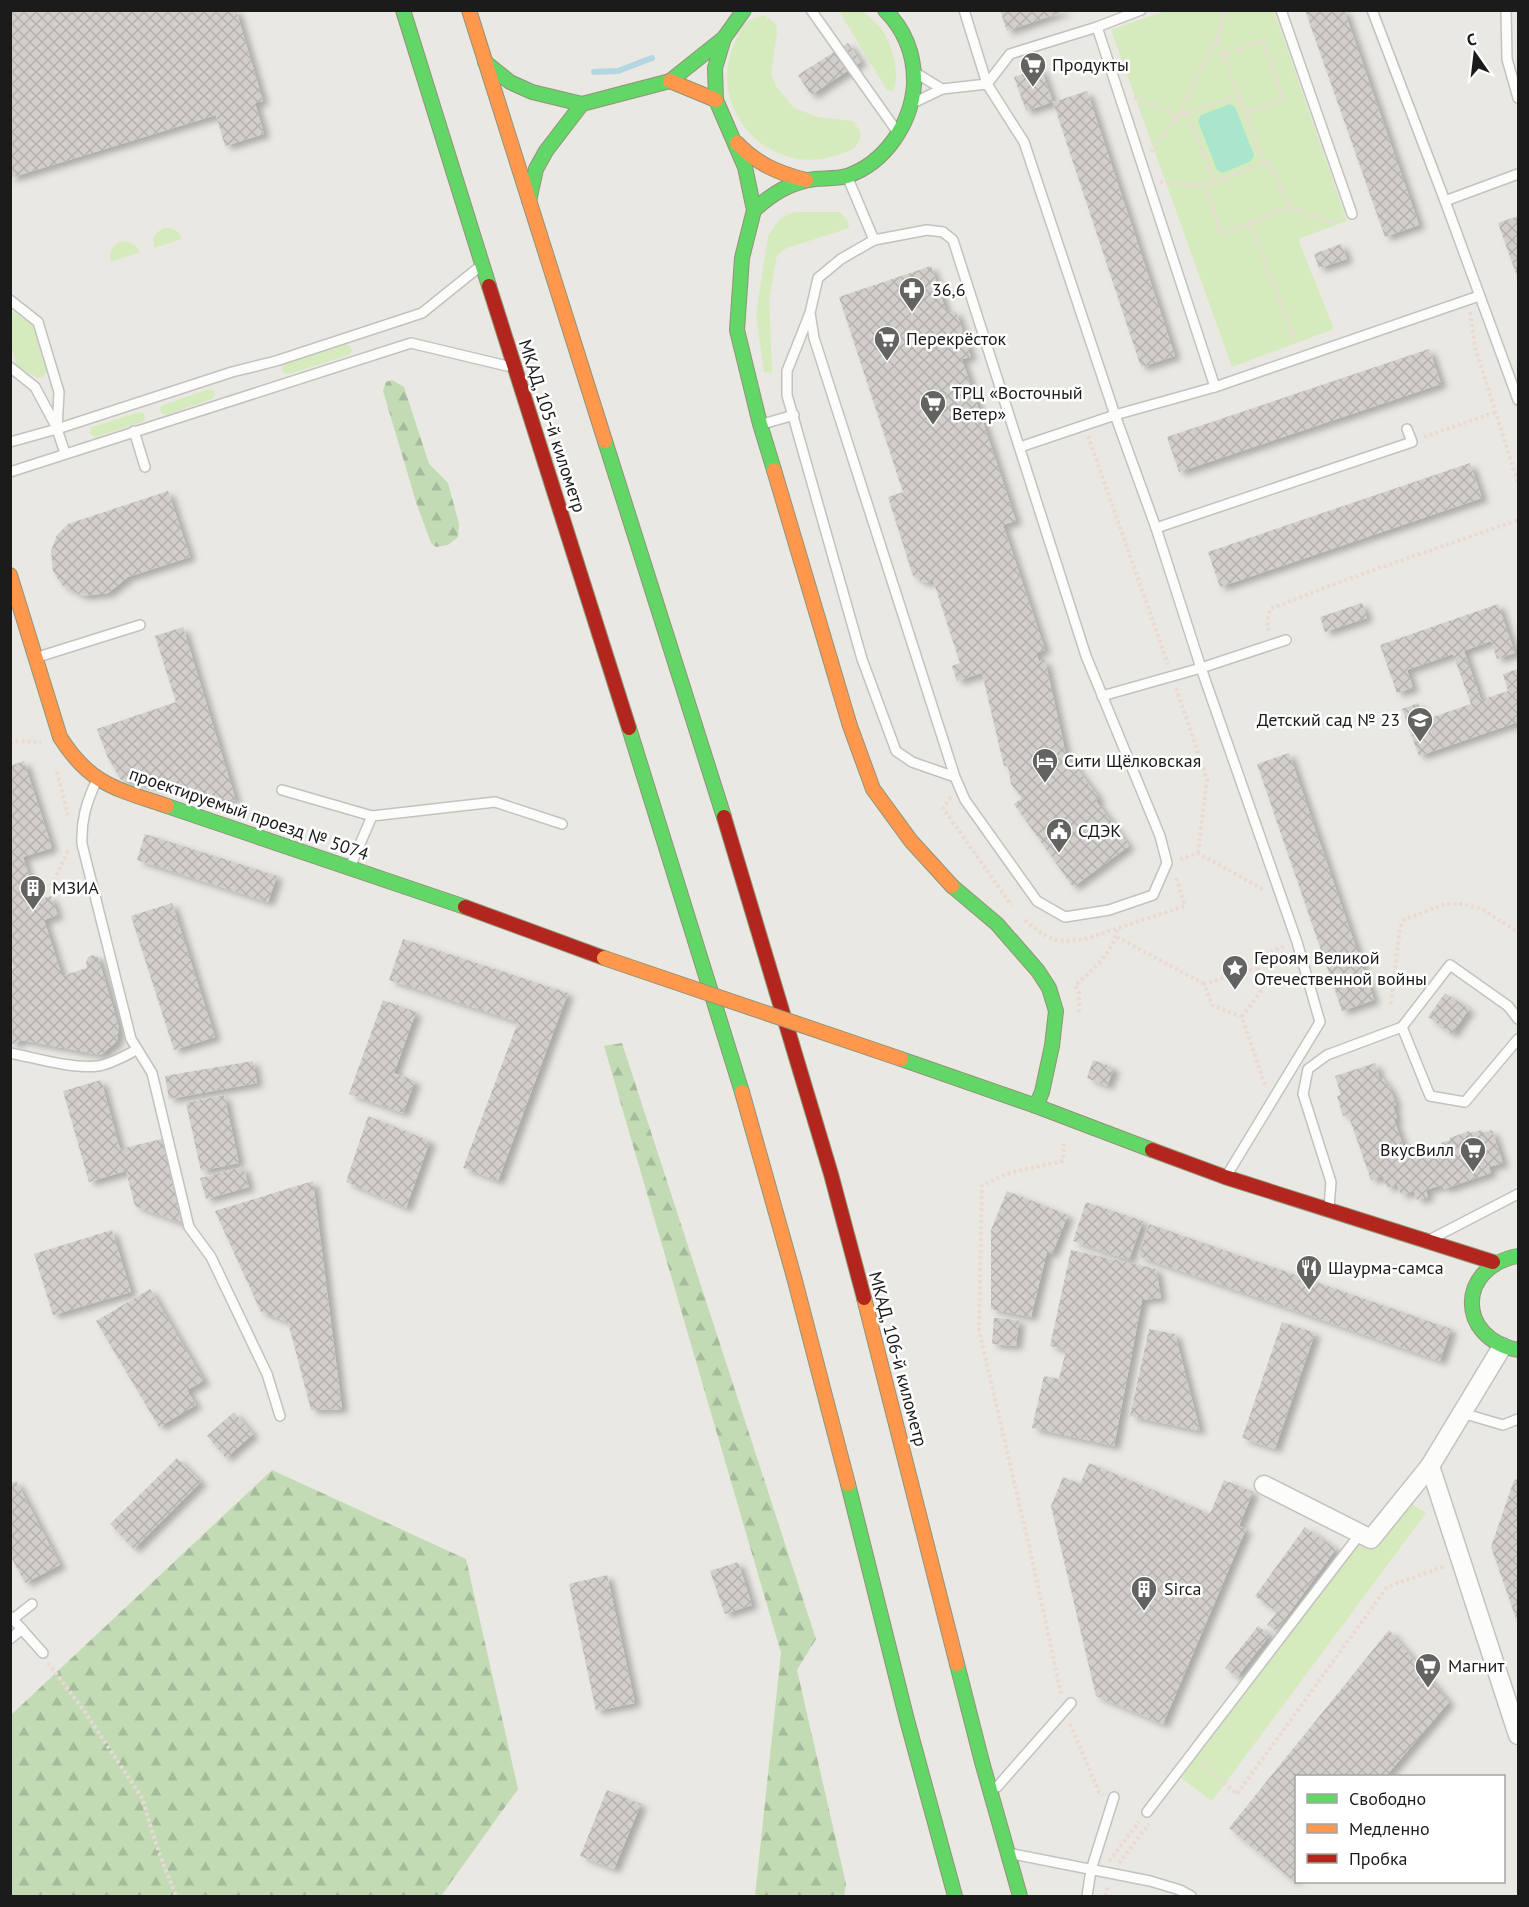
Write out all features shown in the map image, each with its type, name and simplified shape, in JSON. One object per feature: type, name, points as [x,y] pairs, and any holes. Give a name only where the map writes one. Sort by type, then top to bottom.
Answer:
[{"type":"main road","name":"МКАД, 105-й километр","points":[[403,10],[514,368],[669,852],[771,1192],[830,1412],[921,1778],[955,1896]]},
{"type":"main road","points":[[469,10],[529,201]]},
{"type":"main road","points":[[485,62],[510,82],[532,92],[582,104],[670,81],[724,38],[744,10]]},
{"type":"main road","points":[[754,210],[776,190],[806,180],[847,176],[876,159],[899,135],[912,104],[914,72],[907,42],[885,10]]},
{"type":"main road","points":[[724,38],[715,68],[716,100],[745,167],[754,210],[742,258],[737,330],[760,424],[850,726],[873,789],[911,842],[956,891],[997,924],[1038,971],[1048,988],[1056,1011],[1052,1046],[1042,1092],[1036,1107]]},
{"type":"main road","points":[[670,81],[716,100]]},
{"type":"main road","points":[[529,201],[536,169],[546,151],[582,104]]},
{"type":"main road","points":[[730,134],[750,157],[776,173],[806,180]]},
{"type":"main road","name":"МКАД, 106-й километр","points":[[529,201],[729,834],[831,1174],[890,1396],[945,1620],[1020,1896]]},
{"type":"main road","name":"проектируемый проезд № 5074","points":[[10,575],[60,737],[74,759],[97,780],[110,787],[431,894],[603,958],[901,1059],[1226,1177],[1493,1263]]},
{"type":"main road","points":[[1510,1348],[1487,1338],[1476,1324],[1472,1307],[1473,1290],[1481,1274],[1493,1263],[1509,1256],[1518,1256]]},
{"type":"street","points":[[1264,1485],[1371,1539],[1430,1466],[1462,1413],[1510,1348]]},
{"type":"street","points":[[1430,1466],[1518,1736]]},
{"type":"lane","points":[[811,10],[899,135]]},
{"type":"lane","points":[[964,10],[987,84],[1024,142],[1115,415],[1156,528],[1201,669],[1283,900],[1320,1022],[1226,1177]]},
{"type":"lane","points":[[912,104],[942,89],[987,84],[1010,54],[1141,10]]},
{"type":"lane","points":[[1281,10],[1352,214]]},
{"type":"lane","points":[[1372,10],[1518,400]]},
{"type":"lane","points":[[1506,10],[1507,59],[1518,98]]},
{"type":"lane","points":[[1096,27],[1215,387]]},
{"type":"lane","points":[[914,72],[942,89]]},
{"type":"lane","points":[[1445,201],[1518,174]]},
{"type":"lane","points":[[847,176],[874,240]]},
{"type":"lane","points":[[810,313],[817,350],[955,777],[965,800],[1038,901],[1065,917],[1109,910],[1153,895],[1169,862],[1086,656],[953,240],[943,232],[927,230],[874,240],[841,259],[818,278],[810,313],[787,371],[787,394],[862,659],[896,751],[912,762],[955,777]]},
{"type":"lane","points":[[10,442],[422,313],[482,264]]},
{"type":"lane","points":[[1020,447],[1115,415],[1215,387],[1479,296]]},
{"type":"lane","points":[[10,300],[38,322],[59,392],[57,429]]},
{"type":"lane","points":[[10,472],[411,343],[514,368]]},
{"type":"lane","points":[[10,367],[35,387],[57,429],[65,453]]},
{"type":"lane","points":[[760,424],[794,415]]},
{"type":"lane","points":[[1156,528],[1412,442],[1407,429]]},
{"type":"lane","points":[[134,431],[145,467]]},
{"type":"lane","points":[[36,658],[140,625]]},
{"type":"lane","points":[[1102,696],[1201,669],[1286,640]]},
{"type":"lane","points":[[97,780],[86,804],[81,824],[82,844],[127,1023],[136,1050],[152,1073],[189,1227],[211,1257],[267,1374],[280,1416]]},
{"type":"lane","points":[[282,790],[372,816],[495,802],[562,824]]},
{"type":"lane","points":[[350,867],[372,816]]},
{"type":"lane","points":[[1329,1210],[1331,1182],[1303,1094],[1308,1069],[1327,1055],[1402,1027],[1450,965],[1508,1006],[1518,1018]]},
{"type":"lane","points":[[1402,1027],[1430,1096],[1465,1102],[1518,1039]]},
{"type":"lane","points":[[10,1053],[98,1066],[136,1050]]},
{"type":"lane","points":[[1427,1240],[1518,1194]]},
{"type":"lane","points":[[1462,1413],[1503,1425],[1518,1419]]},
{"type":"lane","points":[[1147,1812],[1360,1534]]},
{"type":"lane","points":[[32,1604],[12,1617],[43,1653]]},
{"type":"lane","points":[[10,1639],[22,1629]]},
{"type":"lane","points":[[991,1794],[1068,1707]]},
{"type":"lane","points":[[1087,1896],[1096,1871],[1113,1798]]},
{"type":"lane","points":[[1008,1852],[1150,1881],[1180,1890],[1191,1896]]},
{"type":"path","points":[[1142,165],[1178,116],[1216,38],[1226,10]]},
{"type":"path","points":[[1216,38],[1264,163]]},
{"type":"path","points":[[1223,55],[1263,41],[1283,99],[1245,113]]},
{"type":"path","points":[[1117,90],[1178,116],[1238,95]]},
{"type":"path","points":[[1187,113],[1215,182]]},
{"type":"path","points":[[1147,181],[1205,186],[1269,161],[1289,207]]},
{"type":"path","points":[[1205,186],[1221,233],[1289,207],[1329,222],[1352,214]]},
{"type":"path","points":[[1250,223],[1301,357]]},
{"type":"path","points":[[1468,299],[1475,347],[1518,483]]},
{"type":"path","points":[[1412,442],[1496,412]]},
{"type":"path","points":[[1087,434],[1207,779],[1198,853]]},
{"type":"path","points":[[1273,644],[1267,622],[1269,609],[1342,580],[1518,520]]},
{"type":"path","points":[[10,744],[18,741],[43,742]]},
{"type":"path","points":[[55,766],[71,828]]},
{"type":"path","points":[[959,787],[943,808],[1017,912]]},
{"type":"path","points":[[51,886],[69,848]]},
{"type":"path","points":[[1023,919],[1041,933],[1055,940],[1067,941],[1085,939],[1185,906],[1169,862],[1198,853],[1283,900]]},
{"type":"path","points":[[1390,1005],[1400,927],[1405,919],[1446,904],[1464,904],[1482,909],[1518,932]]},
{"type":"path","points":[[1077,1019],[1080,1008],[1075,985],[1089,974],[1117,937],[1117,928]]},
{"type":"path","points":[[1117,937],[1204,984],[1212,1005],[1242,1017],[1271,1103]]},
{"type":"path","points":[[1242,1017],[1263,988],[1254,958],[1297,942]]},
{"type":"path","points":[[1204,984],[1256,968]]},
{"type":"path","points":[[1064,1144],[1063,1161],[1013,1172],[982,1185],[979,1330],[1068,1707],[1099,1792],[1113,1798]]},
{"type":"path","points":[[1198,1761],[1237,1794],[1387,1587],[1461,1560]]},
{"type":"path","points":[[49,1665],[85,1712],[142,1798],[158,1850],[176,1896]]},
{"type":"path","points":[[1096,1871],[1147,1812]]},
{"type":"green space","points":[[839,11],[862,11],[883,31],[896,69],[893,91],[887,90]]},
{"type":"green space","points":[[1165,11],[1274,11],[1347,221],[1298,239],[1334,329],[1232,367],[1111,30]]},
{"type":"green space","points":[[764,15],[776,24],[771,74],[776,86],[794,108],[818,117],[853,121],[861,133],[853,149],[811,160],[786,156],[765,146],[747,130],[735,110],[728,87],[728,63],[744,25]]},
{"type":"green space","points":[[1230,104],[1235,107],[1254,155],[1251,161],[1223,173],[1217,170],[1198,121],[1201,115]]},
{"type":"green space","points":[[796,212],[840,212],[848,221],[849,228],[787,248],[777,255],[769,300],[772,369],[771,373],[764,372],[756,314],[768,236],[779,220]]},
{"type":"green space","points":[[164,228],[175,230],[182,239],[154,248],[155,236]]},
{"type":"green space","points":[[121,241],[132,243],[140,252],[111,262],[112,249]]},
{"type":"green space","points":[[10,310],[32,324],[47,371],[44,376],[38,378],[17,366],[11,346]]},
{"type":"green space","points":[[346,344],[352,351],[349,355],[289,374],[283,373],[282,368],[285,364]]},
{"type":"green space","points":[[392,380],[404,387],[429,464],[448,483],[459,524],[458,537],[448,545],[436,547],[431,543],[417,505],[383,391],[386,382]]},
{"type":"green space","points":[[209,389],[214,391],[215,395],[212,399],[166,415],[161,413],[160,409],[163,405]]},
{"type":"green space","points":[[139,412],[144,413],[145,418],[142,422],[96,437],[91,435],[92,427]]},
{"type":"green space","points":[[622,1043],[816,1639],[797,1670],[846,1884],[844,1896],[755,1896],[781,1653],[604,1046]]},
{"type":"green space","points":[[272,1470],[466,1559],[518,1789],[441,1896],[11,1896],[11,1715]]},
{"type":"green space","points":[[1407,1501],[1426,1513],[1212,1801],[1181,1778],[1361,1541]]},
{"type":"building","points":[[10,10],[236,10],[263,101],[255,103],[264,134],[225,146],[216,115],[10,178]]},
{"type":"building","points":[[1000,10],[1065,10],[1065,11],[1007,31]]},
{"type":"building","points":[[1305,10],[1344,10],[1419,225],[1385,237]]},
{"type":"building","points":[[848,43],[861,62],[811,95],[798,75]]},
{"type":"building","points":[[1041,68],[1053,102],[1026,111],[1014,77]]},
{"type":"building","points":[[1087,91],[1175,356],[1141,367],[1053,102]]},
{"type":"building","points":[[1518,216],[1518,279],[1498,223]]},
{"type":"building","points":[[1341,244],[1347,259],[1319,268],[1314,254]]},
{"type":"building","points":[[931,266],[947,314],[956,311],[971,357],[962,359],[1016,521],[1003,525],[1045,650],[1036,653],[1039,661],[1045,660],[1068,764],[1072,762],[1099,798],[1096,801],[1129,846],[1073,887],[1014,804],[1022,798],[1011,784],[1008,766],[1004,766],[982,673],[957,681],[952,666],[960,663],[933,580],[925,583],[913,576],[888,497],[903,492],[839,297]]},
{"type":"building","points":[[1429,349],[1441,384],[1179,472],[1167,437]]},
{"type":"building","points":[[1470,463],[1482,498],[1220,587],[1208,552]]},
{"type":"building","points":[[168,491],[190,557],[128,577],[108,593],[83,596],[62,585],[53,571],[51,551],[57,535],[68,524]]},
{"type":"building","points":[[1362,603],[1367,618],[1325,632],[1320,617]]},
{"type":"building","points":[[1498,604],[1515,653],[1497,659],[1491,641],[1464,651],[1481,700],[1508,691],[1503,674],[1518,669],[1518,722],[1419,756],[1402,709],[1418,703],[1424,720],[1471,704],[1453,654],[1407,670],[1413,688],[1397,693],[1380,645]]},
{"type":"building","points":[[183,627],[236,801],[121,780],[108,758],[97,729],[176,702],[155,636]]},
{"type":"building","points":[[1289,753],[1374,1000],[1342,1011],[1257,764]]},
{"type":"building","name":"МЗИА","points":[[24,761],[52,848],[23,857],[37,900],[51,896],[58,915],[44,920],[62,976],[87,968],[88,957],[93,955],[98,957],[119,1028],[117,1041],[101,1055],[21,1040],[15,1044],[10,1043],[10,969],[14,968],[10,958],[10,766]]},
{"type":"building","points":[[145,834],[277,876],[268,902],[137,860]]},
{"type":"building","points":[[172,903],[215,1037],[174,1050],[131,916]]},
{"type":"building","points":[[403,939],[568,993],[498,1181],[463,1168],[518,1022],[389,980]]},
{"type":"building","points":[[1445,993],[1469,1009],[1452,1034],[1428,1017]]},
{"type":"building","points":[[383,1000],[416,1012],[394,1073],[415,1081],[403,1113],[349,1094]]},
{"type":"building","points":[[1093,1060],[1114,1068],[1107,1086],[1087,1078]]},
{"type":"building","points":[[253,1061],[257,1083],[169,1099],[165,1076]]},
{"type":"building","points":[[1375,1063],[1380,1079],[1383,1078],[1387,1087],[1389,1086],[1396,1105],[1393,1106],[1397,1118],[1394,1119],[1406,1155],[1422,1149],[1424,1156],[1443,1149],[1441,1143],[1450,1138],[1469,1131],[1470,1133],[1482,1130],[1483,1133],[1492,1130],[1503,1163],[1489,1167],[1491,1173],[1444,1189],[1442,1185],[1426,1190],[1428,1197],[1417,1200],[1414,1191],[1401,1195],[1397,1184],[1387,1188],[1383,1176],[1371,1180],[1348,1114],[1343,1116],[1337,1096],[1341,1095],[1335,1076]]},
{"type":"building","points":[[101,1080],[120,1149],[162,1139],[184,1224],[135,1206],[126,1171],[89,1182],[63,1091]]},
{"type":"building","points":[[224,1095],[239,1163],[201,1171],[186,1103]]},
{"type":"building","points":[[368,1116],[430,1141],[406,1208],[346,1182]]},
{"type":"building","points":[[243,1167],[249,1187],[206,1199],[200,1178]]},
{"type":"building","points":[[313,1181],[342,1409],[311,1410],[288,1322],[261,1312],[215,1211]]},
{"type":"building","points":[[1007,1191],[1068,1215],[1052,1254],[1047,1252],[1031,1317],[991,1309],[991,1230]]},
{"type":"building","points":[[1086,1202],[1143,1221],[1129,1260],[1073,1241]]},
{"type":"building","points":[[1149,1224],[1451,1329],[1440,1361],[1138,1256]]},
{"type":"building","points":[[112,1230],[131,1292],[53,1315],[34,1254]]},
{"type":"building","points":[[1071,1250],[1156,1269],[1161,1298],[1142,1300],[1114,1446],[1032,1428],[1044,1376],[1059,1379],[1066,1350],[1050,1346]]},
{"type":"building","points":[[150,1289],[204,1381],[187,1390],[196,1405],[159,1427],[96,1321]]},
{"type":"building","points":[[994,1318],[1019,1320],[1016,1346],[992,1344]]},
{"type":"building","points":[[1282,1322],[1315,1333],[1275,1449],[1242,1438]]},
{"type":"building","points":[[1149,1329],[1175,1334],[1200,1431],[1130,1416]]},
{"type":"building","points":[[234,1412],[253,1434],[226,1458],[207,1436]]},
{"type":"building","points":[[177,1458],[201,1482],[134,1549],[110,1524]]},
{"type":"building","name":"Sirca","points":[[1089,1463],[1210,1514],[1224,1480],[1253,1492],[1239,1526],[1246,1529],[1163,1724],[1096,1696],[1051,1506],[1063,1477],[1080,1484]]},
{"type":"building","points":[[1518,1479],[1518,1624],[1491,1547],[1514,1480]]},
{"type":"building","points":[[16,1481],[60,1565],[25,1583],[10,1555],[10,1484]]},
{"type":"building","points":[[1305,1527],[1336,1549],[1276,1631],[1267,1625],[1277,1612],[1255,1596]]},
{"type":"building","points":[[738,1562],[752,1605],[725,1614],[710,1571]]},
{"type":"building","points":[[607,1575],[635,1703],[596,1711],[569,1584]]},
{"type":"building","points":[[1258,1626],[1270,1635],[1237,1677],[1225,1668]]},
{"type":"building","points":[[1389,1630],[1449,1702],[1387,1775],[1295,1775],[1295,1882],[1229,1828]]},
{"type":"building","points":[[607,1790],[641,1804],[614,1869],[580,1856]]},
{"type":"waterway","points":[[594,72],[618,71],[652,58]]},
{"type":"traffic: fast","points":[[403,10],[489,286]]},
{"type":"traffic: fast","points":[[485,62],[510,82],[532,92],[582,104],[670,81],[724,38],[744,10]]},
{"type":"traffic: fast","points":[[754,210],[775,194],[797,183],[843,177],[861,170],[884,152],[902,128],[912,100],[913,64],[903,35],[885,10]]},
{"type":"traffic: fast","points":[[724,38],[715,68],[716,100],[745,167],[754,210],[742,258],[737,330],[774,470]]},
{"type":"traffic: fast","points":[[529,201],[536,169],[546,151],[582,104]]},
{"type":"traffic: fast","points":[[605,441],[724,817]]},
{"type":"traffic: fast","points":[[629,728],[742,1092]]},
{"type":"traffic: fast","points":[[167,806],[465,907]]},
{"type":"traffic: fast","points":[[952,886],[997,924],[1038,971],[1049,988],[1056,1011],[1052,1046],[1042,1092],[1036,1106]]},
{"type":"traffic: fast","points":[[901,1059],[1036,1106],[1152,1150]]},
{"type":"traffic: fast","points":[[1518,1256],[1498,1263],[1484,1274],[1475,1287],[1472,1303],[1475,1318],[1483,1332],[1498,1343],[1518,1350]]},
{"type":"traffic: fast","points":[[848,1484],[907,1720],[955,1896]]},
{"type":"traffic: fast","points":[[957,1664],[1020,1896]]},
{"type":"traffic: slow","points":[[469,10],[605,441]]},
{"type":"traffic: slow","points":[[670,81],[716,100]]},
{"type":"traffic: slow","points":[[737,143],[752,157],[768,167],[806,180]]},
{"type":"traffic: slow","points":[[774,470],[850,726],[873,789],[911,841],[952,886]]},
{"type":"traffic: slow","points":[[10,575],[60,737],[82,766],[106,783],[167,806]]},
{"type":"traffic: slow","points":[[604,958],[901,1059]]},
{"type":"traffic: slow","points":[[742,1092],[794,1277],[848,1484]]},
{"type":"traffic: slow","points":[[864,1298],[957,1664]]},
{"type":"traffic: jam","points":[[489,286],[629,728]]},
{"type":"traffic: jam","points":[[724,817],[831,1174],[864,1298]]},
{"type":"traffic: jam","points":[[465,907],[604,958]]},
{"type":"traffic: jam","points":[[1152,1150],[1225,1177],[1493,1262]]},
{"type":"place","name":"Продукты","points":[[1033,88]]},
{"type":"place","name":"36,6","points":[[912,313]]},
{"type":"place","name":"Перекрёсток","points":[[887,362]]},
{"type":"place","name":"ТРЦ «Восточный Ветер»","points":[[933,426]]},
{"type":"place","name":"Детский сад № 23","points":[[1420,743]]},
{"type":"place","name":"Сити Щёлковская","points":[[1045,784]]},
{"type":"place","name":"СДЭК","points":[[1059,854]]},
{"type":"place","name":"МЗИА","points":[[33,911]]},
{"type":"place","name":"Героям Великой Отечественной войны","points":[[1235,991]]},
{"type":"place","name":"ВкусВилл","points":[[1473,1173]]},
{"type":"place","name":"Шаурма-самса","points":[[1309,1291]]},
{"type":"place","name":"Sirca","points":[[1144,1612]]},
{"type":"place","name":"Магнит","points":[[1428,1689]]}]
